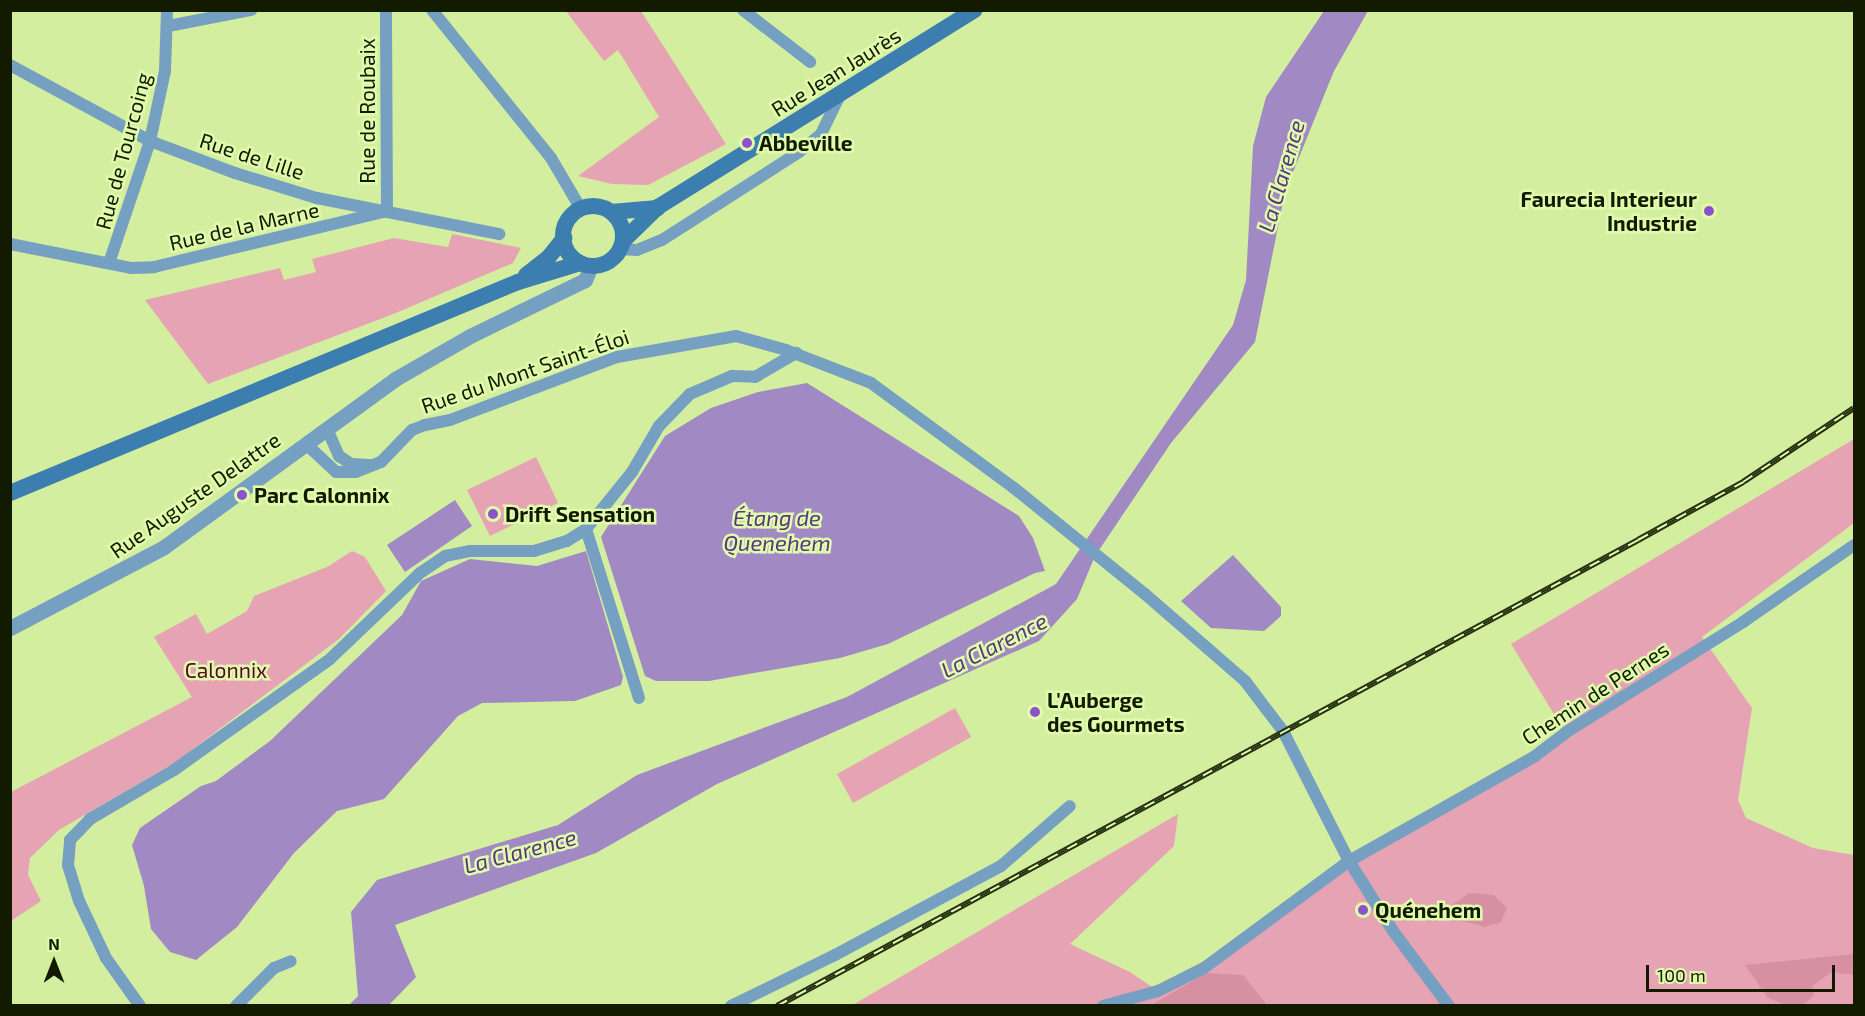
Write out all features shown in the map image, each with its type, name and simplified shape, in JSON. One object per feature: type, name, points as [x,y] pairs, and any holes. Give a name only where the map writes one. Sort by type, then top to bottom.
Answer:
[{"type":"main road","name":"Rue Jean Jaurès","points":[[621,245],[658,207],[839,97],[975,10]]},
{"type":"main road","points":[[10,493],[518,282],[586,264],[611,260],[621,245],[621,225],[611,212],[596,206],[581,209],[568,220],[564,238],[548,258],[518,282]]},
{"type":"main road","name":"Rue Jean Jaurès","points":[[611,212],[658,207]]},
{"type":"main road","points":[[564,238],[567,250],[586,264]]},
{"type":"street","name":"Rue de Tourcoing","points":[[109,263],[150,141],[165,71],[167,10]]},
{"type":"street","points":[[168,26],[251,10]]},
{"type":"street","name":"Rue de Roubaix","points":[[386,10],[387,211]]},
{"type":"street","points":[[432,10],[551,158],[581,209]]},
{"type":"street","points":[[743,10],[810,62]]},
{"type":"street","name":"Rue de Lille","points":[[10,65],[150,141],[286,189],[499,234]]},
{"type":"street","points":[[621,245],[637,250],[662,240],[799,152],[821,134],[839,97]]},
{"type":"street","name":"Rue de la Marne","points":[[10,244],[130,268],[154,267],[387,211]]},
{"type":"street","name":"Rue Auguste Delattre","points":[[10,627],[148,557],[395,380],[442,352],[585,280],[586,264]]},
{"type":"street","name":"Rue du Mont Saint-Éloi","points":[[306,444],[336,472],[357,472],[374,465],[401,446],[412,430],[424,425],[461,416],[617,357],[736,336],[796,353],[872,383],[1105,562],[1264,702],[1349,861]]},
{"type":"street","points":[[140,1005],[106,958],[79,902],[68,865],[70,840],[90,819],[174,770],[330,659],[420,573],[445,556],[470,551],[534,551],[567,541],[586,529],[632,472],[659,426],[690,394],[732,376],[755,377],[796,353]]},
{"type":"street","points":[[327,429],[339,456],[351,464],[374,465]]},
{"type":"street","points":[[586,529],[639,698]]},
{"type":"street","name":"Chemin de Pernes","points":[[1103,1005],[1158,991],[1204,968],[1349,861],[1535,756],[1565,733],[1743,622],[1854,545]]},
{"type":"street","points":[[731,1005],[835,955],[1001,866],[1070,806]]},
{"type":"street","points":[[1349,861],[1393,931],[1449,1005]]},
{"type":"street","points":[[236,1005],[274,968],[291,961]]},
{"type":"green space","points":[[566,11],[641,11],[726,144],[648,185],[612,184],[578,176],[659,117],[618,50],[604,61]]},
{"type":"green space","points":[[452,234],[521,248],[513,263],[391,315],[208,384],[145,300],[280,268],[284,280],[316,272],[312,259],[394,238],[448,247]]},
{"type":"green space","points":[[1854,439],[1854,523],[1702,637],[1752,708],[1738,800],[1746,818],[1813,848],[1854,855],[1854,1005],[851,1006],[1178,814],[1174,846],[1070,944],[1130,972],[1158,991],[1204,968],[1349,861],[1565,732],[1511,644]]},
{"type":"green space","points":[[536,457],[558,503],[490,536],[467,490]]},
{"type":"green space","name":"Calonnix","points":[[352,551],[365,557],[386,591],[339,639],[177,761],[59,830],[30,858],[28,875],[41,901],[11,921],[11,792],[192,697],[154,637],[196,614],[207,634],[247,611],[254,596],[327,567]]},
{"type":"green space","points":[[955,708],[971,737],[853,803],[837,774]]},
{"type":"shaded area","points":[[1470,893],[1494,895],[1507,908],[1501,922],[1485,927],[1456,919],[1453,904]]},
{"type":"shaded area","points":[[1854,954],[1854,975],[1832,972],[1812,986],[1814,995],[1803,1005],[1786,1005],[1768,998],[1745,965]]},
{"type":"shaded area","points":[[1206,973],[1243,975],[1267,1005],[1150,1006]]},
{"type":"water","name":"La Clarence","points":[[1324,11],[1368,11],[1334,71],[1285,192],[1255,342],[1171,443],[1095,556],[1077,599],[1039,641],[717,784],[596,853],[395,925],[416,977],[389,1005],[348,1006],[358,996],[351,912],[377,880],[558,825],[637,775],[847,697],[1056,584],[1233,325],[1246,280],[1253,146],[1266,97]]},
{"type":"water","name":"Étang de Quenehem","points":[[807,383],[1019,516],[1033,538],[1045,571],[1035,573],[888,644],[840,658],[709,681],[656,681],[645,676],[601,537],[665,436],[711,408],[758,392]]},
{"type":"water","points":[[455,500],[472,526],[405,572],[387,545]]},
{"type":"water","points":[[586,551],[623,677],[621,685],[575,701],[482,703],[458,716],[384,799],[337,811],[294,853],[237,927],[196,960],[170,952],[151,929],[144,886],[132,845],[140,828],[201,786],[216,781],[270,741],[402,615],[421,581],[470,559],[537,566]]},
{"type":"water","points":[[1233,555],[1281,607],[1281,616],[1264,631],[1211,628],[1181,601]]},
{"type":"railway","points":[[777,1006],[1743,482],[1854,408]]},
{"type":"place","name":"Abbeville","points":[[747,143]]},
{"type":"place","name":"Faurecia Interieur Industrie","points":[[1709,211]]},
{"type":"place","name":"Parc Calonnix","points":[[242,495]]},
{"type":"place","name":"Drift Sensation","points":[[493,514]]},
{"type":"place","name":"L'Auberge des Gourmets","points":[[1035,712]]},
{"type":"place","name":"Quénehem","points":[[1363,910]]}]
